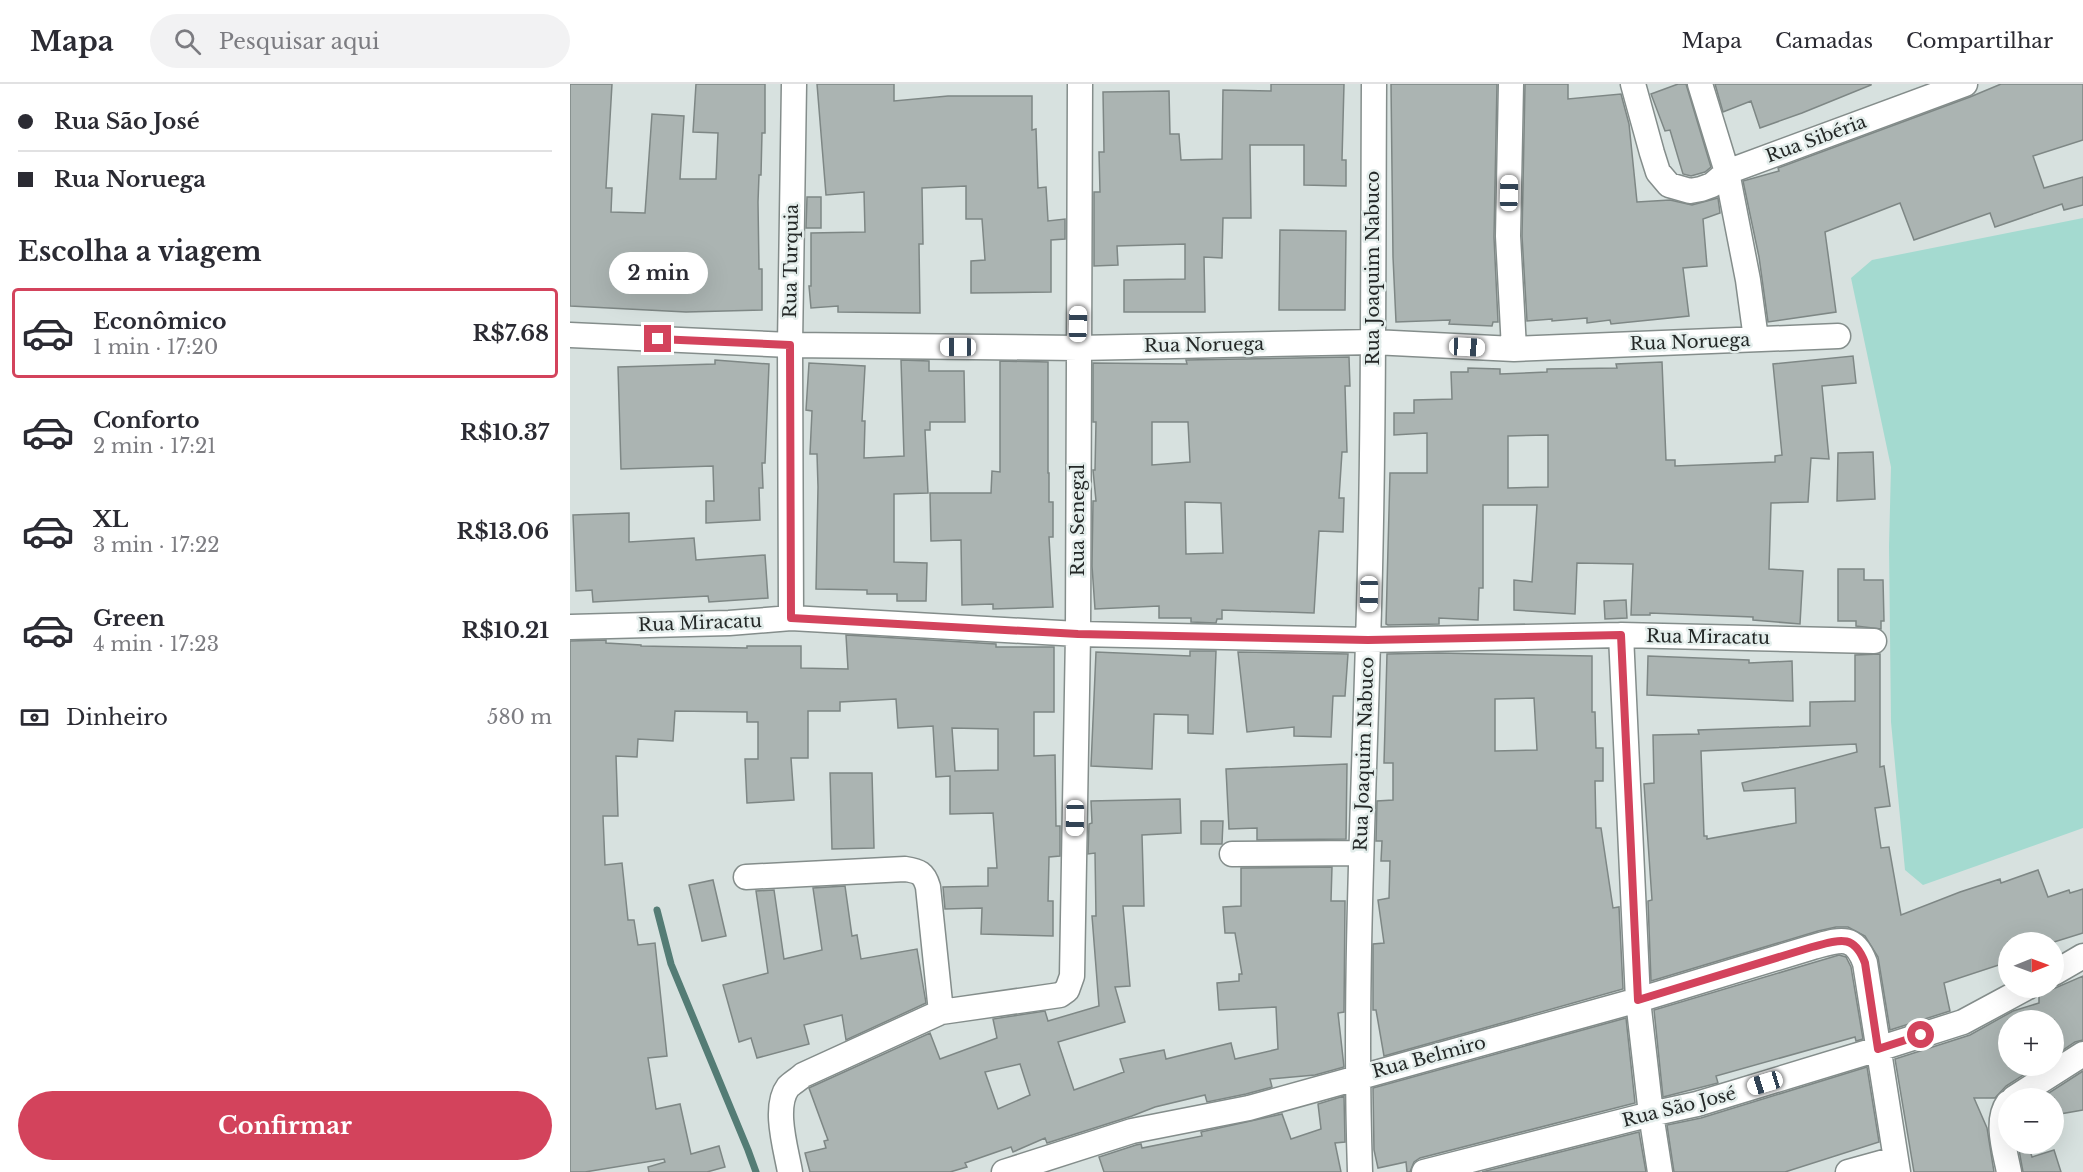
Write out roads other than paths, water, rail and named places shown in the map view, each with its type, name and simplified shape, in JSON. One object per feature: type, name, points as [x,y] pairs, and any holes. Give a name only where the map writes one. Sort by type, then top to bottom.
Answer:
[{"type":"street","name":"Rua Turquia","points":[[791,618],[790,345],[794,84]]},
{"type":"street","name":"Rua Senegal","points":[[790,1172],[781,1119],[782,1101],[788,1087],[803,1076],[941,1012],[1060,995],[1067,990],[1072,976],[1078,634],[1080,84]]},
{"type":"street","name":"Rua Joaquim Nabuco","points":[[1360,1172],[1357,1077],[1360,853],[1368,640],[1374,84]]},
{"type":"street","points":[[1511,84],[1508,236],[1514,349]]},
{"type":"street","name":"Rua Sibéria","points":[[1633,84],[1658,172],[1669,185],[1690,191],[1712,185],[1727,172],[1965,84]]},
{"type":"street","points":[[1700,84],[1727,172],[1748,279],[1756,339]]},
{"type":"street","name":"Rua Noruega","points":[[570,334],[790,345],[1078,348],[1373,342],[1514,349],[1838,336]]},
{"type":"street","name":"Rua Miracatu","points":[[570,627],[729,623],[791,618],[1078,634],[1368,640],[1621,635],[1874,641]]},
{"type":"street","points":[[1621,635],[1638,1000],[1660,1172]]},
{"type":"street","points":[[1232,854],[1360,853]]},
{"type":"street","points":[[746,877],[905,869],[919,871],[926,877],[928,887],[941,1012]]},
{"type":"street","name":"Rua Belmiro","points":[[1004,1172],[1132,1131],[1249,1108],[1638,1000],[1842,940],[1853,943],[1861,952],[1865,963],[1878,1049]]},
{"type":"street","points":[[2064,967],[2083,956]]},
{"type":"street","name":"Rua São José","points":[[1424,1172],[1697,1104],[1963,1022],[2008,998]]},
{"type":"street","points":[[1848,1172],[1897,1165],[1878,1049]]},
{"type":"street","points":[[2030,1088],[2083,1054]]},
{"type":"street","points":[[2006,1154],[2009,1172]]},
{"type":"waterway","points":[[657,910],[671,964],[756,1172]]}]
